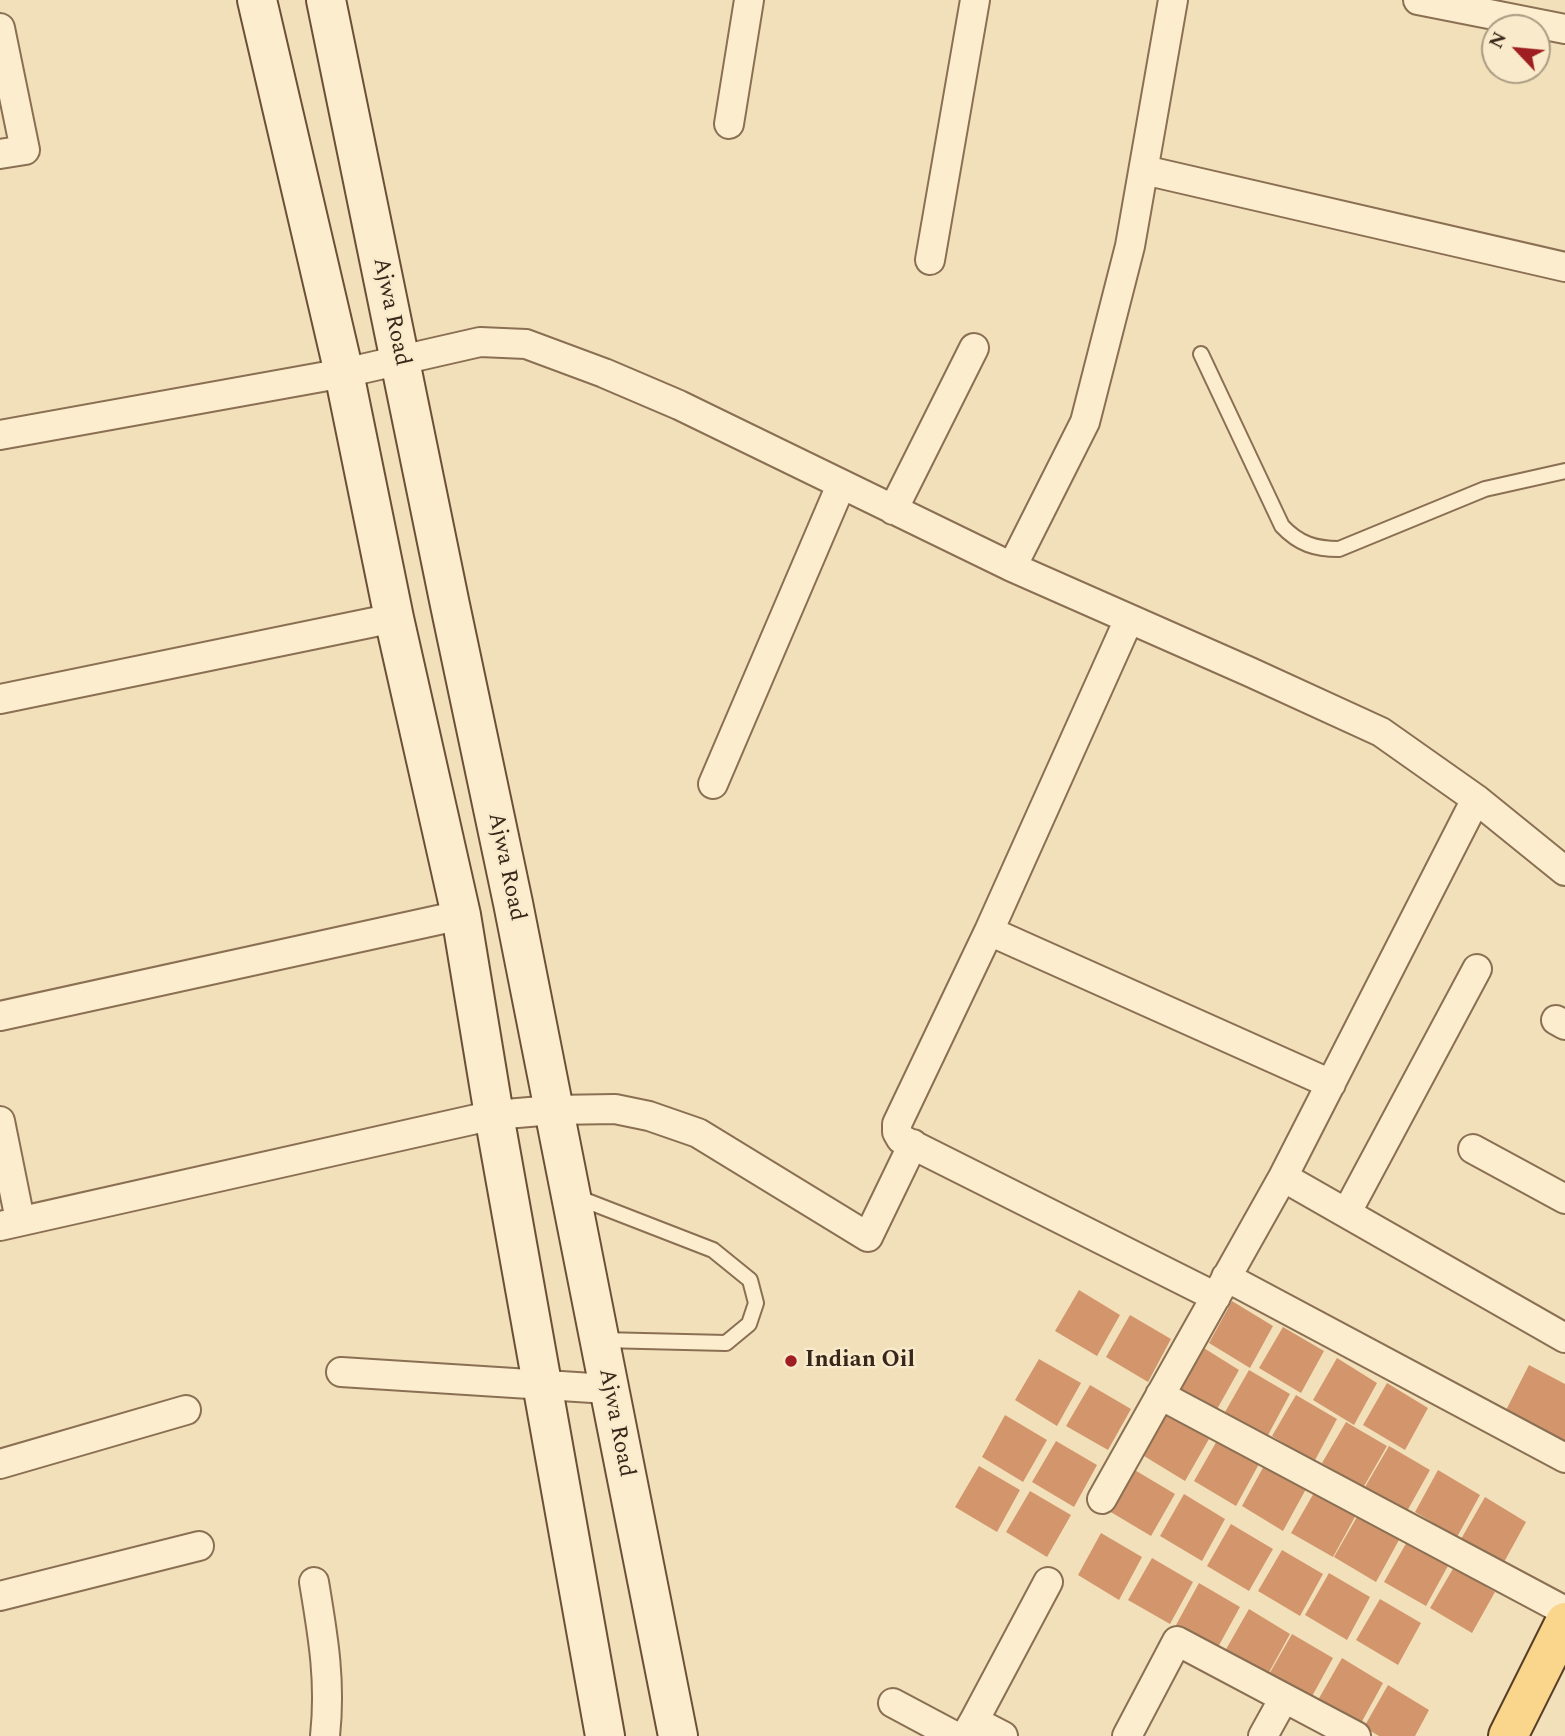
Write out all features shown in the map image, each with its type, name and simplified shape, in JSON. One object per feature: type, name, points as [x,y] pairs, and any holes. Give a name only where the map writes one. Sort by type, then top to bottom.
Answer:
[{"type":"main road","points":[[257,0],[344,373],[394,618],[461,915],[605,1736]]},
{"type":"main road","name":"Ajwa Road","points":[[326,0],[513,903],[677,1736]]},
{"type":"main road","points":[[1508,1736],[1565,1622]]},
{"type":"street","points":[[729,124],[749,0]]},
{"type":"street","points":[[930,260],[975,0]]},
{"type":"street","points":[[1012,567],[1085,422],[1130,246],[1172,0]]},
{"type":"street","points":[[1418,0],[1565,30]]},
{"type":"street","points":[[0,28],[24,149],[0,154]]},
{"type":"street","points":[[1144,170],[1565,267]]},
{"type":"street","points":[[0,435],[344,373],[480,342],[526,344],[679,405],[1012,567],[1381,732],[1476,799],[1565,871]]},
{"type":"street","points":[[893,510],[974,348]]},
{"type":"street","points":[[713,784],[841,485]]},
{"type":"street","points":[[0,699],[394,618]]},
{"type":"street","points":[[1129,619],[989,931],[897,1124],[897,1132],[901,1139],[1221,1287],[1565,1458]]},
{"type":"street","points":[[1102,1499],[1283,1177],[1476,799]]},
{"type":"street","points":[[0,1016],[461,915]]},
{"type":"street","points":[[989,931],[1331,1084]]},
{"type":"street","points":[[1347,1212],[1477,969]]},
{"type":"street","points":[[0,1121],[10,1223],[494,1115],[615,1109],[649,1116],[698,1133],[868,1237],[913,1144]]},
{"type":"street","points":[[1473,1149],[1565,1199]]},
{"type":"street","points":[[1283,1177],[1565,1338]]},
{"type":"street","points":[[341,1372],[608,1389]]},
{"type":"street","points":[[1160,1395],[1565,1611]]},
{"type":"street","points":[[0,1464],[186,1409]]},
{"type":"street","points":[[0,1596],[200,1546]]},
{"type":"street","points":[[314,1582],[326,1659],[329,1700],[325,1736]]},
{"type":"street","points":[[965,1731],[1048,1582]]},
{"type":"street","points":[[1127,1736],[1177,1642],[1356,1736]]},
{"type":"street","points":[[1263,1736],[1284,1698]]},
{"type":"street","points":[[892,1703],[965,1731],[1003,1736]]},
{"type":"lane","points":[[1201,354],[1282,526],[1291,536],[1305,544],[1321,549],[1339,549],[1485,489],[1565,471]]},
{"type":"lane","points":[[570,1194],[713,1250],[750,1280],[756,1303],[749,1324],[726,1343],[599,1340]]},
{"type":"building","points":[[1079,1290],[1120,1315],[1097,1356],[1055,1331]]},
{"type":"building","points":[[1232,1301],[1273,1326],[1250,1368],[1209,1343]]},
{"type":"building","points":[[1130,1315],[1171,1339],[1148,1382],[1106,1357]]},
{"type":"building","points":[[1283,1327],[1324,1351],[1301,1393],[1259,1368]]},
{"type":"building","points":[[1199,1345],[1239,1370],[1216,1411],[1175,1386]]},
{"type":"building","points":[[1337,1358],[1377,1383],[1354,1425],[1313,1400]]},
{"type":"building","points":[[1039,1359],[1081,1383],[1057,1426],[1015,1400]]},
{"type":"building","points":[[1529,1365],[1565,1384],[1565,1446],[1504,1414]]},
{"type":"building","points":[[1249,1370],[1290,1394],[1267,1437],[1225,1412]]},
{"type":"building","points":[[1387,1383],[1428,1408],[1405,1450],[1363,1425]]},
{"type":"building","points":[[1090,1385],[1131,1409],[1108,1450],[1066,1426]]},
{"type":"building","points":[[1296,1395],[1337,1419],[1314,1462],[1272,1436]]},
{"type":"building","points":[[1167,1414],[1209,1439],[1185,1481],[1144,1456]]},
{"type":"building","points":[[1005,1415],[1047,1440],[1023,1482],[982,1457]]},
{"type":"building","points":[[1346,1422],[1387,1446],[1363,1488],[1322,1463]]},
{"type":"building","points":[[1218,1439],[1259,1464],[1236,1506],[1194,1481]]},
{"type":"building","points":[[1056,1441],[1097,1465],[1074,1507],[1032,1482]]},
{"type":"building","points":[[1389,1446],[1430,1470],[1406,1513],[1365,1487]]},
{"type":"building","points":[[1265,1464],[1306,1489],[1283,1531],[1242,1506]]},
{"type":"building","points":[[979,1466],[1020,1490],[997,1532],[955,1507]]},
{"type":"building","points":[[1133,1469],[1175,1494],[1151,1536],[1109,1511]]},
{"type":"building","points":[[1438,1470],[1480,1495],[1457,1537],[1415,1512]]},
{"type":"building","points":[[1030,1491],[1071,1515],[1047,1557],[1006,1532]]},
{"type":"building","points":[[1315,1491],[1356,1515],[1333,1557],[1291,1533]]},
{"type":"building","points":[[1184,1494],[1225,1519],[1202,1561],[1160,1536]]},
{"type":"building","points":[[1485,1497],[1526,1522],[1503,1564],[1461,1539]]},
{"type":"building","points":[[1358,1515],[1399,1540],[1376,1582],[1334,1557]]},
{"type":"building","points":[[1231,1524],[1273,1549],[1249,1591],[1207,1566]]},
{"type":"building","points":[[1101,1533],[1142,1557],[1119,1600],[1078,1575]]},
{"type":"building","points":[[1408,1540],[1449,1564],[1426,1606],[1384,1582]]},
{"type":"building","points":[[1282,1550],[1323,1574],[1300,1616],[1258,1591]]},
{"type":"building","points":[[1152,1558],[1193,1582],[1170,1624],[1128,1600]]},
{"type":"building","points":[[1454,1567],[1495,1592],[1472,1633],[1430,1608]]},
{"type":"building","points":[[1329,1573],[1370,1597],[1347,1640],[1305,1615]]},
{"type":"building","points":[[1199,1583],[1240,1607],[1217,1649],[1176,1625]]},
{"type":"building","points":[[1380,1599],[1421,1623],[1398,1665],[1356,1640]]},
{"type":"building","points":[[1249,1609],[1290,1634],[1267,1676],[1225,1651]]},
{"type":"building","points":[[1292,1634],[1333,1658],[1310,1700],[1268,1676]]},
{"type":"building","points":[[1342,1658],[1383,1683],[1360,1725],[1318,1700]]},
{"type":"building","points":[[1388,1685],[1429,1710],[1415,1736],[1379,1736],[1364,1727]]},
{"type":"place","name":"Indian Oil","points":[[791,1361]]}]
